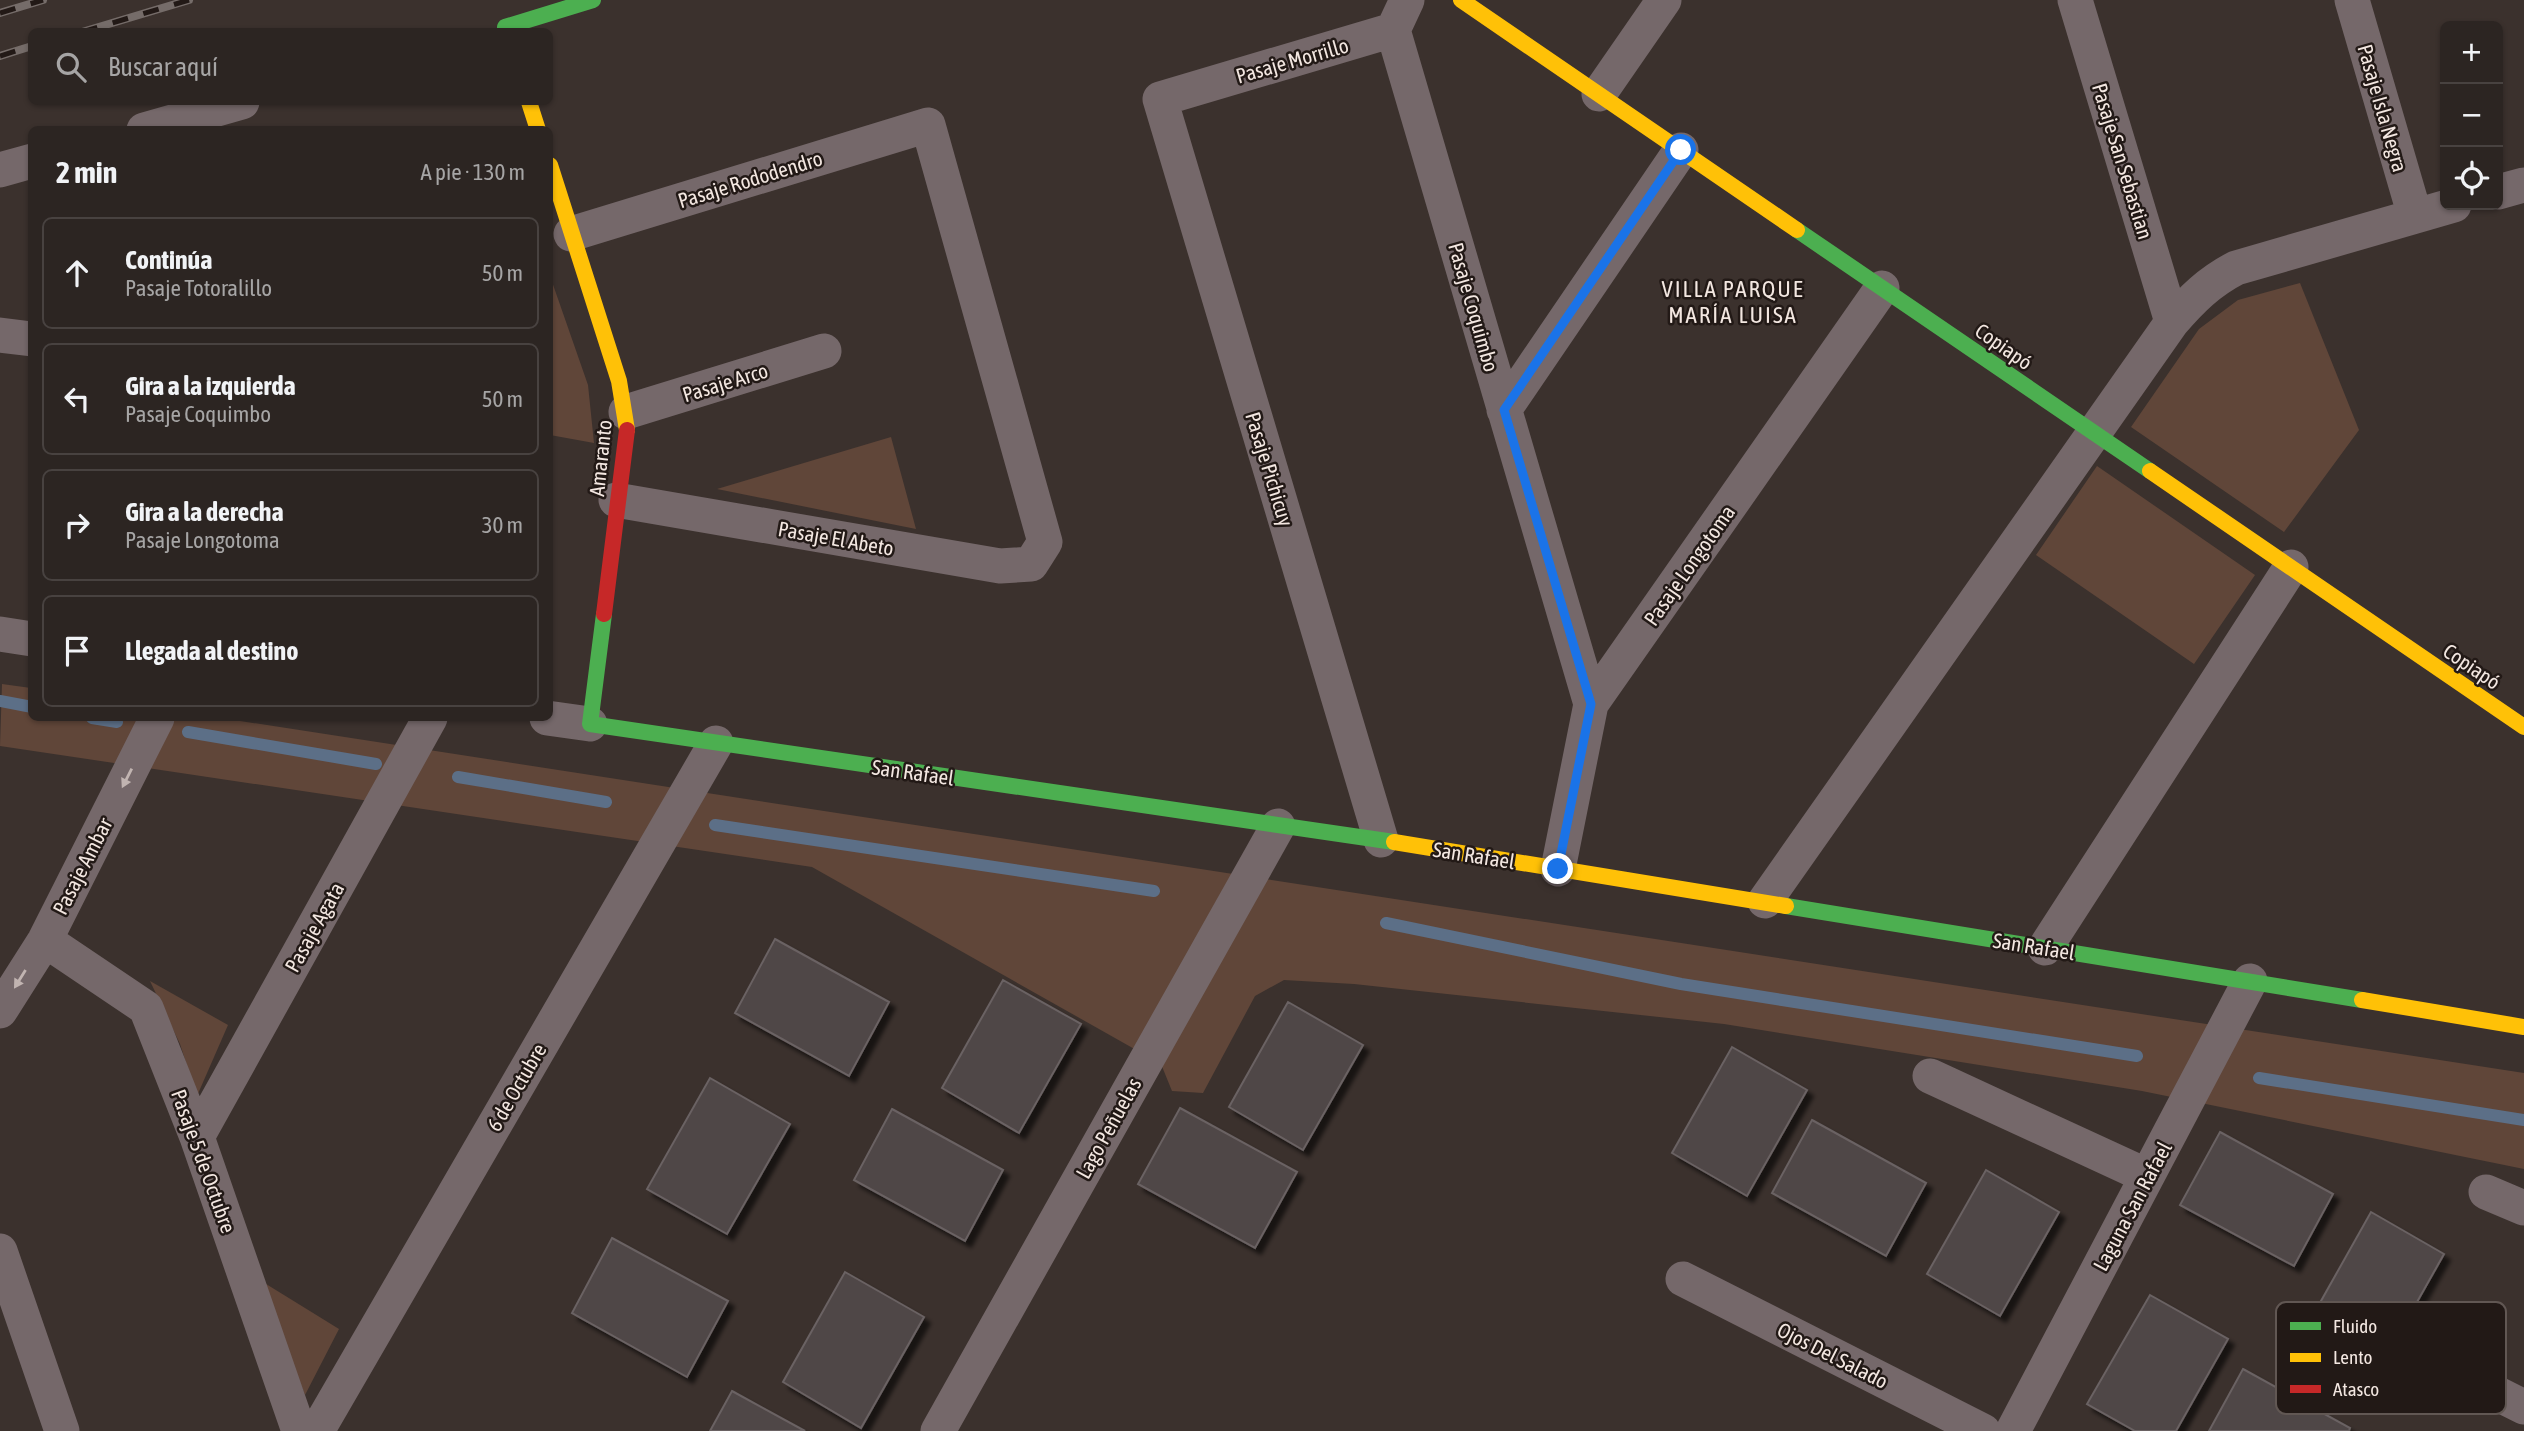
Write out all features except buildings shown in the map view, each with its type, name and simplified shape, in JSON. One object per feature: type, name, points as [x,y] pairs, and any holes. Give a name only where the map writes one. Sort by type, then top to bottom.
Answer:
[{"type":"street","points":[[506,28],[593,0]]},
{"type":"street","name":"Copiapó","points":[[1461,0],[2524,727]]},
{"type":"street","points":[[1599,94],[1664,0]]},
{"type":"street","name":"Pasaje San Sebastian","points":[[2075,0],[2172,322]]},
{"type":"street","name":"Pasaje Isla Negra","points":[[2352,0],[2414,216]]},
{"type":"street","name":"Pasaje Morrillo","points":[[1160,99],[1400,15]]},
{"type":"street","name":"Pasaje Coquimbo","points":[[1400,15],[1504,410],[1591,704]]},
{"type":"street","name":"Pasaje Pichicuy","points":[[1160,99],[1381,840]]},
{"type":"street","points":[[158,126],[232,105]]},
{"type":"street","points":[[530,105],[537,126]]},
{"type":"street","name":"Pasaje Rododendro","points":[[561,218],[928,125],[1045,542]]},
{"type":"street","points":[[1504,410],[1681,150]]},
{"type":"street","points":[[0,170],[28,162]]},
{"type":"street","name":"Amaranto","points":[[553,179],[561,218],[626,412],[627,431],[616,499],[590,724]]},
{"type":"street","points":[[2503,191],[2524,185]]},
{"type":"street","points":[[1765,901],[2172,322],[2212,281],[2236,268],[2440,209]]},
{"type":"street","name":"Pasaje Longotoma","points":[[1558,869],[1591,704],[1882,288]]},
{"type":"street","points":[[0,335],[28,338]]},
{"type":"street","name":"Pasaje Arco","points":[[626,412],[824,351]]},
{"type":"street","name":"Pasaje El Abeto","points":[[616,499],[1000,566],[1031,564],[1045,542]]},
{"type":"street","points":[[2045,948],[2291,567]]},
{"type":"street","points":[[0,634],[28,638]]},
{"type":"street","name":"San Rafael","points":[[553,719],[1381,840],[2524,1027]]},
{"type":"street","name":"Pasaje Ambar","points":[[0,1011],[45,940],[155,721]]},
{"type":"street","name":"Pasaje Agata","points":[[197,1137],[428,721]]},
{"type":"street","name":"6 de Octubre","points":[[317,1431],[716,743]]},
{"type":"street","name":"Lago Peñuelas","points":[[938,1431],[1278,826]]},
{"type":"street","name":"Pasaje 5 de Octubre","points":[[45,940],[146,1008],[197,1137],[299,1431]]},
{"type":"street","name":"Laguna San Rafael","points":[[2013,1431],[2250,981]]},
{"type":"street","points":[[1930,1076],[2147,1176]]},
{"type":"street","points":[[2486,1192],[2524,1208]]},
{"type":"street","points":[[0,1251],[62,1431]]},
{"type":"street","name":"Ojos Del Salado","points":[[1683,1279],[1983,1431]]},
{"type":"street","points":[[2506,1398],[2524,1407]]},
{"type":"shaded area","points":[[2300,283],[2359,430],[2284,532],[2131,427],[2199,329],[2238,300]]},
{"type":"shaded area","points":[[553,285],[588,385],[594,443],[553,436]]},
{"type":"shaded area","points":[[891,437],[916,529],[717,489]]},
{"type":"shaded area","points":[[2097,466],[2255,575],[2194,664],[2036,555]]},
{"type":"shaded area","points":[[2,684],[28,688],[28,721],[240,721],[2524,1073],[2524,1169],[2142,1091],[1724,1024],[1354,984],[1284,980],[1255,996],[1203,1093],[1172,1091],[1161,1064],[812,867],[0,746]]},
{"type":"shaded area","points":[[150,981],[228,1025],[197,1096],[180,1044]]},
{"type":"shaded area","points":[[258,1279],[339,1329],[305,1395]]},
{"type":"waterway","points":[[0,701],[28,706]]},
{"type":"waterway","points":[[111,721],[117,722]]},
{"type":"waterway","points":[[188,732],[376,764]]},
{"type":"waterway","points":[[458,777],[606,802]]},
{"type":"waterway","points":[[715,825],[1154,891]]},
{"type":"waterway","points":[[1386,923],[1681,984],[2137,1056]]},
{"type":"waterway","points":[[2259,1078],[2524,1120]]},
{"type":"railway","points":[[0,13],[43,0]]},
{"type":"railway","points":[[95,28],[189,0]]},
{"type":"railway","points":[[0,56],[28,47]]},
{"type":"traffic: fast","points":[[505,28],[593,0]]},
{"type":"traffic: fast","points":[[1797,230],[2150,471]]},
{"type":"traffic: fast","points":[[604,614],[590,724],[1394,842]]},
{"type":"traffic: fast","points":[[1786,906],[2362,1000]]},
{"type":"traffic: slow","points":[[1461,0],[1797,230]]},
{"type":"traffic: slow","points":[[530,105],[537,126]]},
{"type":"traffic: slow","points":[[553,174],[619,381],[627,430]]},
{"type":"traffic: slow","points":[[2150,471],[2524,727]]},
{"type":"traffic: slow","points":[[1394,842],[1786,906]]},
{"type":"traffic: slow","points":[[2362,1000],[2524,1027]]},
{"type":"traffic: jam","points":[[604,614],[627,430]]},
{"type":"district","name":"VILLA PARQUE MARÍA LUISA","points":[[1733,302]]},
{"type":"route","points":[[1558,869],[1591,704],[1504,410],[1681,150]]}]
